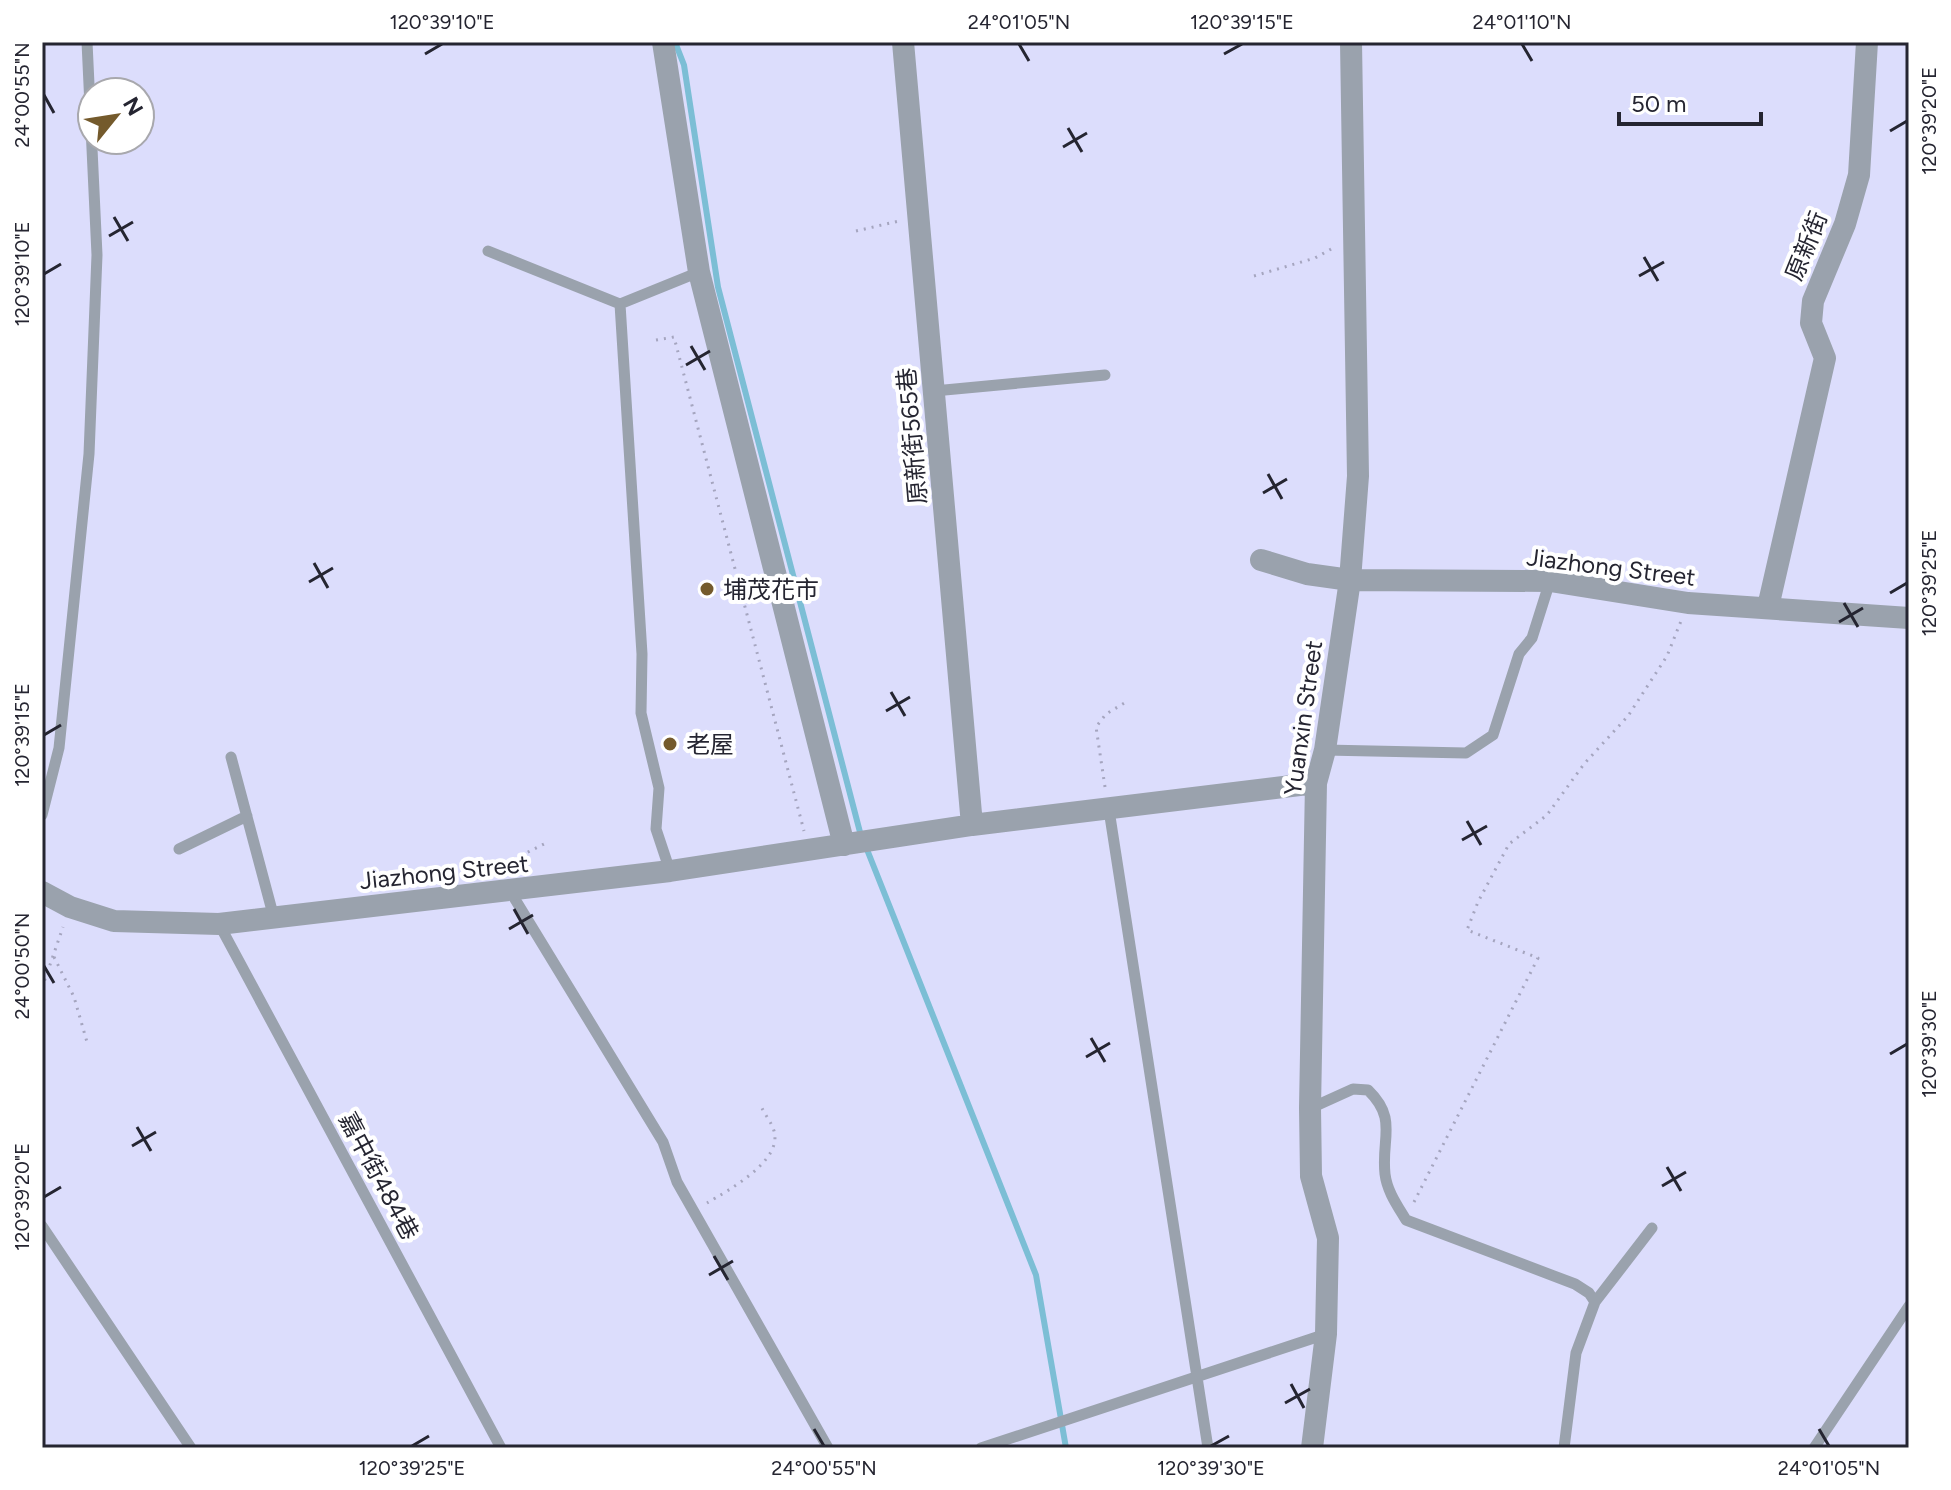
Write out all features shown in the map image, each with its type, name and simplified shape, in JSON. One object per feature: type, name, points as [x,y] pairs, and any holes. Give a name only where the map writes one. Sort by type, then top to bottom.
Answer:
[{"type":"street","points":[[663,42],[699,272],[857,843]]},
{"type":"street","name":"原新街565巷","points":[[903,42],[972,825]]},
{"type":"street","name":"Yuanxin Street","points":[[1312,1448],[1326,1334],[1328,1238],[1311,1176],[1316,783],[1325,750],[1350,580],[1358,476],[1351,42]]},
{"type":"street","name":"原新街","points":[[1768,607],[1825,358],[1811,323],[1813,301],[1845,224],[1859,175],[1867,42]]},
{"type":"street","name":"Jiazhong Street","points":[[1261,560],[1307,574],[1350,580],[1550,581],[1688,603],[1909,618]]},
{"type":"street","name":"Jiazhong Street","points":[[42,892],[70,907],[114,921],[219,924],[670,871],[972,825],[1316,783]]},
{"type":"lane","points":[[42,815],[59,748],[89,454],[97,255],[87,42]]},
{"type":"lane","points":[[488,251],[620,304],[699,272]]},
{"type":"lane","points":[[620,304],[642,654],[641,713],[659,788],[656,829],[670,871]]},
{"type":"lane","points":[[934,391],[1105,375]]},
{"type":"lane","points":[[1325,750],[1466,753],[1493,735],[1519,654],[1532,638],[1550,581]]},
{"type":"lane","points":[[231,757],[274,918]]},
{"type":"lane","points":[[1109,810],[1208,1448]]},
{"type":"lane","points":[[179,849],[247,816]]},
{"type":"lane","points":[[510,891],[663,1142],[677,1182],[828,1448]]},
{"type":"lane","name":"嘉中街484巷","points":[[219,924],[501,1448]]},
{"type":"lane","points":[[1310,1108],[1353,1089],[1368,1090],[1380,1102],[1388,1122],[1385,1175],[1391,1197],[1406,1220],[1575,1284],[1589,1293],[1595,1302]]},
{"type":"lane","points":[[42,1226],[191,1448]]},
{"type":"lane","points":[[1564,1448],[1576,1353],[1595,1302],[1652,1228]]},
{"type":"lane","points":[[1814,1448],[1909,1306]]},
{"type":"lane","points":[[981,1448],[1326,1334]]},
{"type":"path","points":[[856,231],[918,217]]},
{"type":"path","points":[[1254,276],[1315,258],[1354,236]]},
{"type":"path","points":[[656,340],[674,337],[808,850]]},
{"type":"path","points":[[1406,1220],[1424,1178],[1538,958],[1467,930],[1478,902],[1509,844],[1547,815],[1584,764],[1628,716],[1667,656],[1688,603]]},
{"type":"path","points":[[1109,810],[1096,727],[1106,714],[1126,702]]},
{"type":"path","points":[[42,988],[70,907]]},
{"type":"path","points":[[54,957],[74,997],[87,1042]]},
{"type":"path","points":[[694,1212],[752,1175],[774,1144],[775,1132],[762,1108]]},
{"type":"waterway","points":[[675,42],[684,65],[718,287],[861,836]]},
{"type":"waterway","points":[[866,847],[1036,1275],[1066,1448]]},
{"type":"place","name":"埔茂花市","points":[[707,589]]},
{"type":"place","name":"老屋","points":[[670,744]]}]
